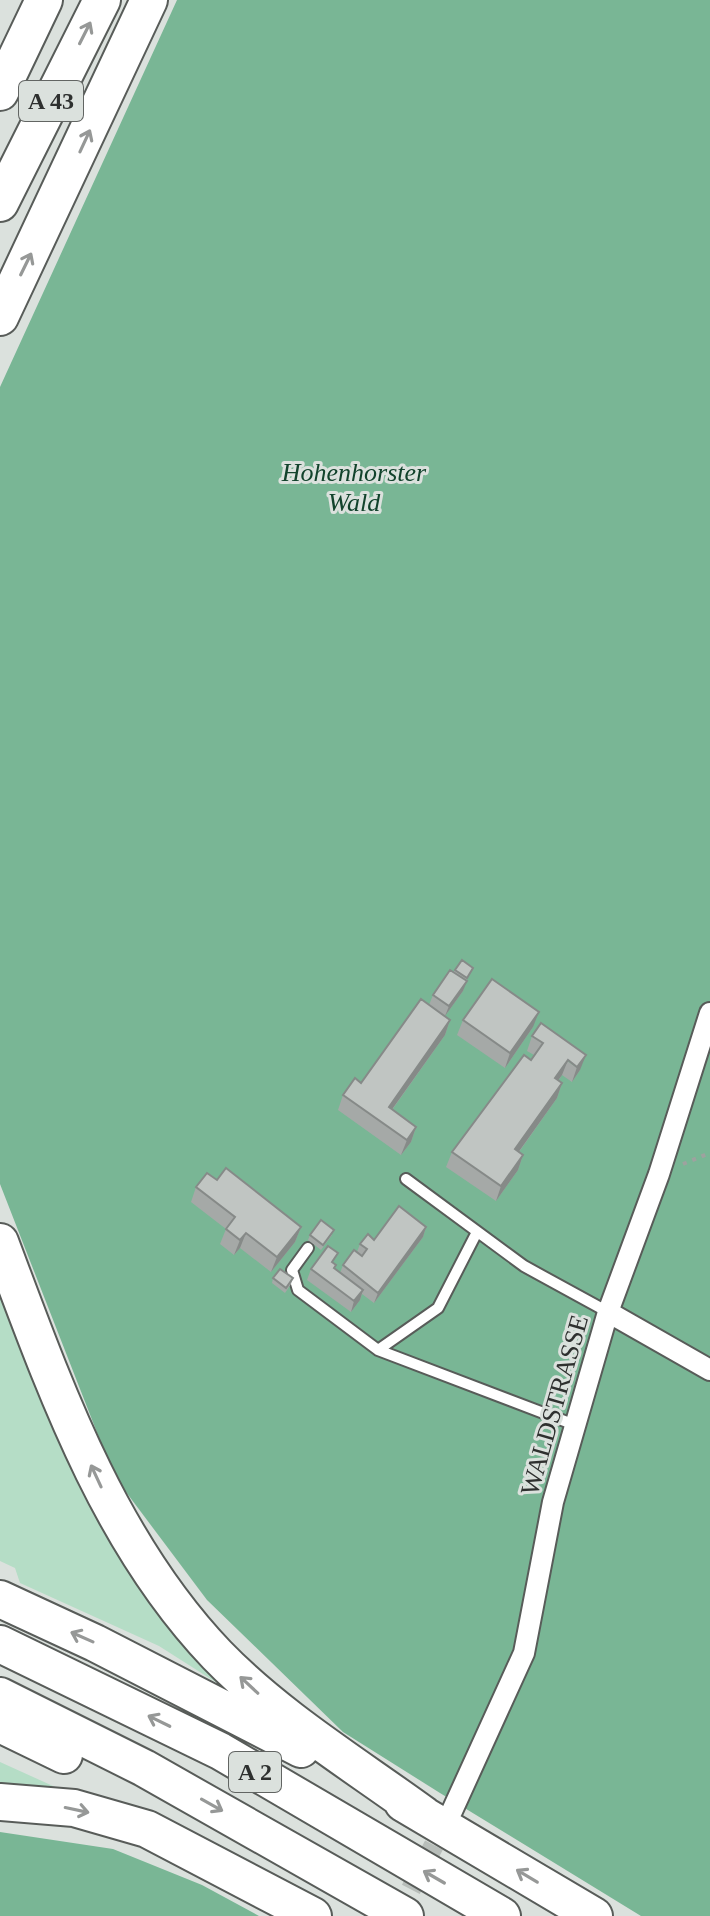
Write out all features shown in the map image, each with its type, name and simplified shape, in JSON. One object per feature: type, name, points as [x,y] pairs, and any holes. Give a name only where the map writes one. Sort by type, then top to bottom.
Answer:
[{"type":"highway","name":"A 43","points":[[0,92],[44,0]]},
{"type":"highway","name":"A 43","points":[[0,203],[102,0]]},
{"type":"highway","points":[[0,317],[149,0]]},
{"type":"highway","points":[[0,1242],[35,1336],[100,1485],[164,1587],[216,1653],[269,1703],[594,1916]]},
{"type":"highway","points":[[0,1599],[438,1813]]},
{"type":"highway","name":"A 2","points":[[0,1644],[220,1751],[502,1916]]},
{"type":"highway","name":"A 2","points":[[0,1696],[144,1768],[405,1916]]},
{"type":"highway","points":[[0,1724],[88,1766],[144,1768]]},
{"type":"highway","points":[[0,1802],[74,1808],[147,1829],[313,1916]]},
{"type":"street","name":"WALDSTRASSE","points":[[438,1813],[524,1653],[553,1502],[575,1425],[608,1312],[659,1174],[710,1013]]},
{"type":"street","points":[[608,1312],[710,1370]]},
{"type":"lane","points":[[406,1179],[524,1266],[608,1312]]},
{"type":"lane","points":[[378,1350],[438,1308],[477,1232]]},
{"type":"lane","points":[[308,1248],[292,1270],[298,1290],[378,1350],[575,1425]]},
{"type":"green space","name":"Hohenhorster Wald","points":[[177,0],[710,0],[710,1916],[641,1916],[440,1793],[343,1732],[207,1600],[114,1476],[0,1184],[0,387]]},
{"type":"green space","points":[[0,1272],[225,1688],[159,1646],[20,1583],[15,1568],[0,1561]]},
{"type":"green space","points":[[0,1762],[64,1791],[0,1789]]},
{"type":"green space","points":[[0,1832],[113,1849],[202,1885],[259,1916],[0,1916]]},
{"type":"building","points":[[462,960],[473,968],[467,978],[455,970]]},
{"type":"building","points":[[450,970],[467,981],[449,1006],[433,995]]},
{"type":"building","points":[[492,979],[539,1012],[510,1053],[463,1020]]},
{"type":"building","points":[[421,999],[450,1020],[389,1107],[416,1127],[407,1140],[343,1095],[355,1078],[361,1083]]},
{"type":"building","points":[[541,1023],[586,1055],[577,1067],[568,1060],[555,1078],[562,1083],[515,1149],[523,1155],[501,1186],[452,1152],[524,1055],[531,1060],[543,1043],[532,1036]]},
{"type":"building","points":[[226,1168],[301,1227],[277,1257],[246,1233],[240,1240],[226,1229],[235,1217],[196,1187],[207,1173],[217,1180]]},
{"type":"building","points":[[399,1206],[426,1227],[378,1293],[343,1265],[354,1250],[362,1256],[367,1249],[360,1244],[368,1234],[374,1240]]},
{"type":"building","points":[[321,1220],[334,1230],[323,1245],[310,1235]]},
{"type":"building","points":[[328,1246],[338,1253],[332,1262],[336,1265],[334,1268],[363,1290],[354,1301],[311,1269]]},
{"type":"building","points":[[280,1269],[293,1278],[286,1288],[273,1278]]},
{"type":"tunnel","points":[[397,1916],[447,1820]]}]
